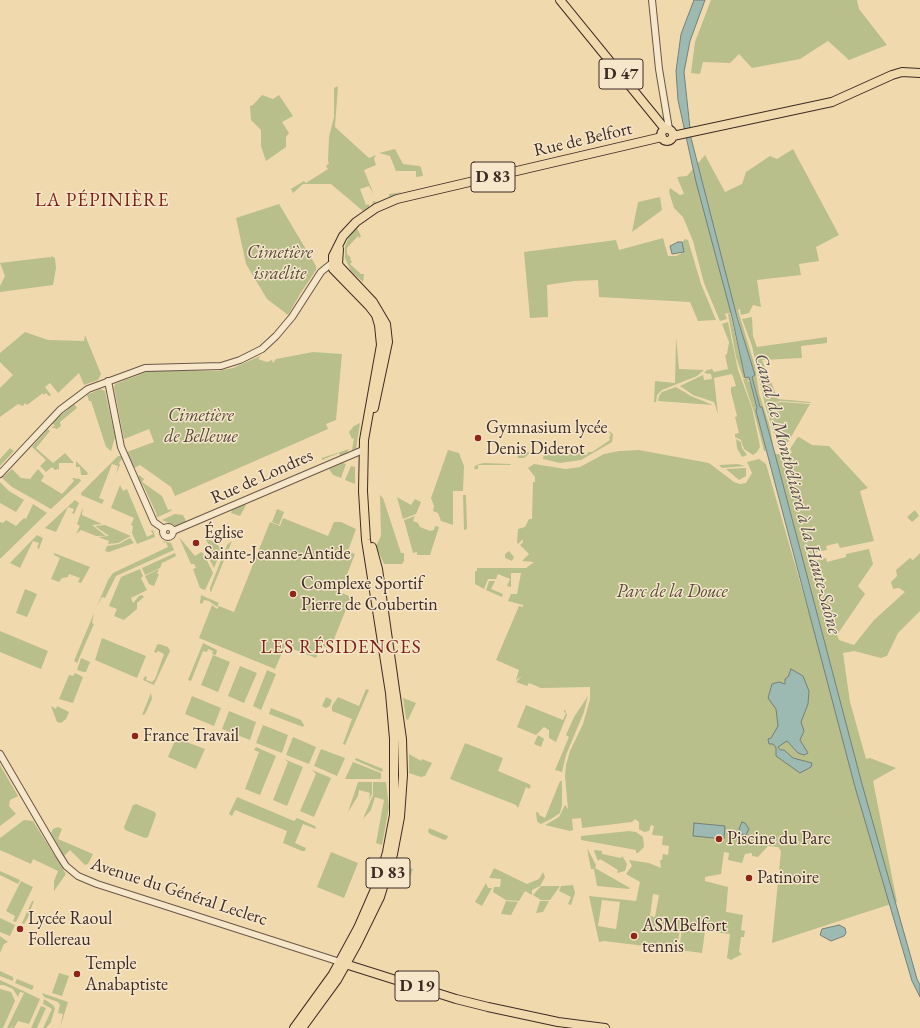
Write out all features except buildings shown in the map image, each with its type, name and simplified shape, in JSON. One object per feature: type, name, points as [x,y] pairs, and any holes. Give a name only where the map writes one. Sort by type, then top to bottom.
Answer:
[{"type":"main road","name":"D 47","points":[[560,0],[667,129]]},
{"type":"main road","points":[[662,138],[661,134],[667,129],[677,136],[694,133],[832,102],[902,72],[920,73]]},
{"type":"main road","name":"Rue de Belfort","points":[[335,265],[339,244],[347,231],[361,217],[397,199],[662,138],[667,141],[677,136]]},
{"type":"main road","name":"D 83","points":[[294,1028],[343,963],[379,880],[387,852],[394,815],[394,739],[389,686],[366,540],[363,450],[366,420],[381,345],[379,325],[376,315],[335,265]]},
{"type":"main road","name":"D 83","points":[[302,1028],[326,997],[380,897],[394,854],[400,817],[403,775],[402,739],[397,697],[378,568],[369,533],[368,450],[372,420],[388,342],[386,324],[373,302],[335,265]]},
{"type":"main road","name":"Avenue du Général Leclerc","points":[[343,963],[488,1008],[558,1022],[605,1028]]},
{"type":"street","points":[[652,0],[667,129]]},
{"type":"street","points":[[0,474],[60,410],[79,394],[108,381],[145,368],[168,366],[214,367],[230,364],[262,350],[283,328],[322,271],[335,265]]},
{"type":"street","name":"Rue de Londres","points":[[108,381],[121,447],[154,522],[164,529],[163,534],[167,537],[171,536],[173,531],[363,450]]},
{"type":"street","name":"Avenue du Général Leclerc","points":[[0,754],[66,866],[78,876],[97,884],[343,963]]},
{"type":"green space","points":[[711,0],[857,0],[859,9],[887,45],[849,60],[828,41],[800,59],[752,68],[739,54],[730,63],[703,62],[700,74],[691,73],[695,42]]},
{"type":"green space","points":[[338,86],[335,127],[369,158],[376,155],[374,159],[376,165],[364,170],[374,195],[369,186],[360,189],[366,205],[369,204],[369,207],[363,211],[331,184],[303,184],[293,193],[291,189],[304,181],[306,183],[328,169],[326,166],[329,163],[329,137],[334,117],[334,88]]},
{"type":"green space","points":[[262,95],[273,99],[279,95],[293,116],[282,122],[289,133],[286,137],[286,147],[266,161],[261,146],[261,130],[251,120],[250,106],[253,105]]},
{"type":"green space","points":[[395,149],[403,164],[421,167],[423,176],[416,177],[416,171],[396,171],[390,156],[379,153]]},
{"type":"green space","points":[[793,149],[839,235],[816,247],[819,261],[799,264],[801,275],[757,280],[761,307],[753,305],[749,313],[741,315],[740,309],[738,310],[755,366],[759,393],[770,427],[774,451],[762,408],[760,408],[752,376],[755,376],[736,311],[725,314],[727,319],[720,321],[704,283],[693,241],[683,217],[674,208],[669,192],[670,188],[680,195],[684,194],[677,177],[687,176],[705,155],[725,192],[742,184],[746,172],[770,156],[777,159]]},
{"type":"green space","points":[[403,192],[372,206],[373,201],[377,202],[389,197],[389,194]]},
{"type":"green space","points":[[660,197],[662,210],[632,232],[638,202]]},
{"type":"green space","name":"Cimetière israélite","points":[[279,204],[316,266],[316,270],[288,315],[267,299],[246,264],[236,218]]},
{"type":"green space","points":[[357,228],[361,236],[359,238],[358,236],[347,248],[347,254],[351,258],[350,259],[352,262],[350,264],[361,274],[364,274],[363,282],[351,271],[345,258],[345,246],[350,235]]},
{"type":"green space","points":[[663,238],[668,256],[676,256],[684,252],[682,242],[685,239],[688,240],[701,284],[716,320],[698,321],[690,302],[599,297],[598,280],[574,281],[547,285],[548,317],[530,318],[524,252],[616,240],[619,250]]},
{"type":"green space","points":[[51,256],[55,258],[56,268],[53,285],[0,292],[0,286],[5,276],[0,263],[51,258]]},
{"type":"green space","points":[[730,313],[745,378],[743,378],[736,357],[728,314]]},
{"type":"green space","points":[[752,317],[753,336],[757,347],[827,337],[827,343],[801,346],[802,358],[762,360],[778,399],[811,402],[810,403],[780,401],[765,405],[752,346],[742,319]]},
{"type":"green space","points":[[728,322],[738,370],[752,408],[759,441],[760,447],[753,455],[744,449],[741,440],[735,437],[735,434],[739,433],[735,417],[737,416],[731,392],[731,387],[736,386],[732,374],[714,378],[718,414],[714,402],[693,395],[680,386],[703,375],[704,380],[712,379],[711,374],[704,373],[707,370],[712,369],[714,372],[728,369],[725,355],[727,354],[729,342],[722,324]]},
{"type":"green space","points":[[25,332],[48,340],[84,341],[85,335],[101,374],[98,380],[84,385],[79,373],[58,393],[50,383],[45,387],[51,395],[49,396],[46,393],[43,395],[43,393],[27,405],[25,403],[23,406],[18,404],[0,417],[0,388],[13,375],[0,362],[0,353]]},
{"type":"green space","points":[[676,337],[679,369],[704,370],[697,376],[662,390],[657,395],[656,402],[654,402],[655,381],[675,383]]},
{"type":"green space","name":"Cimetière de Bellevue","points":[[313,352],[342,354],[336,420],[326,424],[328,429],[175,496],[171,487],[140,465],[134,468],[127,452],[154,442],[149,429],[124,439],[114,388],[115,384],[149,371],[217,371],[233,368],[261,356],[258,359],[267,362],[272,360],[273,363],[276,359]]},
{"type":"green space","points":[[749,378],[747,381],[750,382],[766,451],[764,451],[754,412],[743,379]]},
{"type":"green space","points":[[676,387],[691,396],[713,405],[658,401],[662,392]]},
{"type":"green space","points":[[100,389],[105,391],[115,437],[111,451],[106,447],[91,401],[89,401],[87,395]]},
{"type":"green space","points":[[781,402],[810,404],[787,444],[779,450],[765,405]]},
{"type":"green space","points":[[74,404],[77,408],[60,422],[61,426],[57,429],[51,427],[55,426],[52,423]]},
{"type":"green space","points":[[360,423],[356,449],[352,450],[354,438],[352,439],[349,432],[354,426]]},
{"type":"green space","points":[[48,429],[50,431],[36,448],[53,463],[65,453],[74,463],[59,463],[59,469],[55,470],[52,467],[46,472],[40,466],[46,460],[32,447]]},
{"type":"green space","points":[[606,429],[613,434],[612,442],[581,460],[560,463],[543,459],[544,453],[550,454],[550,450],[569,454],[570,451],[587,455],[588,452],[592,452],[610,440],[609,437],[611,435],[609,432],[606,433]]},
{"type":"green space","name":"Parc de la Douce","points":[[799,437],[812,445],[829,446],[868,488],[860,491],[874,541],[840,548],[838,543],[826,546],[827,550],[812,553],[814,561],[826,558],[827,562],[846,557],[846,554],[869,549],[873,564],[858,586],[865,594],[837,635],[839,640],[854,645],[874,620],[905,592],[899,588],[893,589],[891,582],[897,576],[896,570],[910,558],[913,560],[920,553],[920,611],[898,633],[887,656],[881,658],[854,651],[843,653],[850,702],[866,759],[870,758],[896,768],[873,781],[897,902],[772,943],[781,851],[778,847],[768,846],[758,857],[752,856],[752,853],[745,854],[742,863],[728,860],[729,853],[724,852],[721,874],[705,877],[705,881],[728,887],[726,912],[743,915],[741,930],[745,931],[744,937],[741,937],[739,952],[742,954],[731,960],[727,958],[730,934],[705,931],[702,953],[679,950],[682,929],[680,928],[677,950],[604,941],[599,942],[589,896],[636,901],[640,882],[626,874],[632,866],[629,860],[649,863],[661,868],[660,860],[662,860],[663,854],[668,855],[669,846],[662,845],[663,836],[652,835],[654,826],[651,825],[649,831],[644,832],[639,829],[639,822],[635,819],[632,822],[582,828],[581,818],[572,819],[573,830],[570,831],[545,825],[559,817],[565,805],[568,809],[565,776],[566,765],[570,751],[583,724],[590,699],[590,687],[541,688],[529,683],[527,686],[516,682],[522,676],[516,680],[519,670],[496,660],[519,606],[523,607],[523,605],[508,601],[511,594],[517,594],[521,573],[511,573],[511,587],[507,586],[510,579],[498,574],[496,579],[488,579],[484,589],[475,584],[475,571],[477,571],[477,568],[526,568],[534,562],[522,561],[529,554],[520,545],[523,542],[523,539],[518,544],[517,543],[518,529],[525,527],[529,519],[532,519],[533,482],[535,482],[535,477],[528,468],[534,464],[566,469],[580,467],[604,454],[619,451],[639,450],[709,463],[734,482],[740,484],[746,483],[752,473],[747,462],[759,459],[766,464],[809,613],[855,763],[775,454],[792,453],[790,449]],"holes":[[[653,894],[659,895],[655,917],[650,916]],[[602,900],[620,902],[616,929],[598,926]]]},
{"type":"green space","points":[[736,439],[741,442],[742,448],[747,455],[742,457],[737,448]]},
{"type":"green space","points":[[10,448],[14,451],[0,466],[0,459]]},
{"type":"green space","points":[[349,449],[347,453],[340,456],[339,453],[322,460],[322,458]]},
{"type":"green space","points":[[448,450],[459,453],[464,466],[463,491],[453,491],[453,525],[441,521],[438,513],[433,511],[434,506],[431,498]]},
{"type":"green space","points":[[517,451],[530,453],[524,458],[518,458]]},
{"type":"green space","points":[[118,456],[121,456],[122,459],[119,463],[120,465],[116,474],[118,466],[112,464],[99,498],[104,500],[102,504],[81,495],[81,493]]},
{"type":"green space","points":[[76,461],[88,473],[87,475],[81,475],[80,467],[76,467]]},
{"type":"green space","points":[[343,463],[346,464],[341,478],[333,475],[329,469]]},
{"type":"green space","points":[[479,464],[511,465],[478,465],[478,469],[474,469],[475,466]]},
{"type":"green space","points":[[738,464],[745,466],[722,468],[719,465]]},
{"type":"green space","points":[[351,466],[355,467],[355,484],[345,480]]},
{"type":"green space","points":[[746,468],[746,476],[739,480],[726,469]]},
{"type":"green space","points":[[12,469],[21,478],[30,479],[38,469],[44,476],[41,481],[62,494],[74,481],[72,478],[80,479],[81,481],[51,509],[12,487],[2,478]]},
{"type":"green space","points":[[139,475],[144,479],[142,482],[162,496],[168,510],[172,509],[171,511],[158,517],[155,516],[157,515],[138,477]]},
{"type":"green space","points":[[0,482],[9,491],[24,500],[16,512],[0,503]]},
{"type":"green space","points":[[120,485],[123,491],[127,489],[147,537],[153,534],[151,531],[153,530],[155,537],[137,544],[132,533],[133,526],[131,525],[134,518],[111,508]]},
{"type":"green space","points":[[380,495],[383,498],[401,553],[404,553],[404,561],[402,564],[384,564],[376,546],[381,536]]},
{"type":"green space","points":[[463,495],[466,495],[467,529],[464,530]]},
{"type":"green space","points":[[397,497],[411,505],[415,499],[421,502],[416,514],[403,519]]},
{"type":"green space","points":[[75,500],[79,503],[74,514],[72,513],[74,509],[68,507],[56,532],[45,528]]},
{"type":"green space","points":[[33,504],[47,513],[0,559],[0,522],[3,523],[6,520],[16,526],[24,518],[26,519]]},
{"type":"green space","points":[[244,504],[246,505],[240,516],[231,513],[232,510]]},
{"type":"green space","points":[[83,507],[82,515],[102,524],[92,525],[106,536],[96,536],[81,530],[76,534],[80,526],[77,524]]},
{"type":"green space","points":[[277,509],[284,512],[279,525],[272,522]]},
{"type":"green space","points":[[915,510],[919,516],[912,522],[907,517]]},
{"type":"green space","points":[[175,514],[183,515],[187,523],[176,526],[162,520]]},
{"type":"green space","points":[[415,516],[413,521],[418,523],[420,527],[430,531],[434,530],[435,526],[439,527],[430,555],[417,555],[417,552],[413,553],[404,520]]},
{"type":"green space","name":"Complexe Sportif Pierre de Coubertin","points":[[283,518],[328,536],[334,522],[341,522],[356,529],[348,551],[355,554],[340,592],[351,597],[330,649],[321,645],[316,658],[285,646],[275,669],[199,638],[212,605],[217,609],[219,606],[234,612],[270,522],[280,526]]},
{"type":"green space","points":[[105,525],[131,536],[118,543],[108,544],[109,541],[98,537],[109,536],[95,526]]},
{"type":"green space","points":[[37,535],[43,538],[39,549],[37,548],[39,543],[33,541],[20,568],[10,563],[8,565]]},
{"type":"green space","points":[[179,537],[195,556],[201,552],[204,554],[213,573],[205,590],[200,588],[193,569],[196,568],[194,564],[191,564]]},
{"type":"green space","points":[[130,538],[134,543],[109,552],[105,551],[107,546],[119,544]]},
{"type":"green space","points":[[205,538],[214,542],[221,548],[214,568],[206,553],[206,550],[211,549]]},
{"type":"green space","points":[[163,541],[171,543],[174,550],[116,576],[105,598],[102,597],[97,606],[108,580],[113,573],[168,547],[166,542],[164,543]]},
{"type":"green space","points":[[232,541],[211,592],[210,588],[227,545]]},
{"type":"green space","points":[[509,551],[514,557],[512,561],[505,558],[505,554]]},
{"type":"green space","points":[[54,553],[90,567],[81,583],[78,582],[80,578],[69,574],[68,577],[62,578],[59,582],[51,579],[60,558],[54,555]]},
{"type":"green space","points":[[175,553],[176,556],[162,563],[160,568],[145,575],[142,568]]},
{"type":"green space","points":[[140,569],[143,576],[141,578],[147,590],[131,598],[133,603],[139,596],[142,595],[144,597],[137,603],[137,609],[124,620],[114,616],[117,609],[109,606],[121,577]]},
{"type":"green space","points":[[159,569],[157,574],[159,574],[154,586],[149,584],[145,576]]},
{"type":"green space","points":[[489,581],[495,581],[491,589],[503,594],[502,597],[486,590]]},
{"type":"green space","points":[[25,589],[37,594],[27,617],[16,613]]},
{"type":"green space","points":[[201,595],[219,603],[217,607],[209,601],[204,600],[202,604],[200,603]]},
{"type":"green space","points":[[94,613],[92,623],[94,624],[77,663],[74,661]]},
{"type":"green space","points":[[0,631],[48,651],[41,669],[0,652]]},
{"type":"green space","points":[[102,638],[146,656],[137,678],[95,660]]},
{"type":"green space","points":[[203,643],[217,650],[216,655],[212,654],[213,651],[208,649],[207,652],[203,651],[191,681],[188,680]]},
{"type":"green space","points":[[159,644],[168,647],[170,651],[154,685],[143,680],[145,676],[147,677],[146,680],[152,682],[155,679],[164,654],[158,651],[156,653],[154,652]]},
{"type":"green space","points":[[213,655],[230,662],[218,692],[201,685]]},
{"type":"green space","points":[[81,658],[90,662],[86,672],[77,670]]},
{"type":"green space","points":[[240,666],[257,673],[244,703],[228,696]]},
{"type":"green space","points":[[267,670],[276,674],[261,710],[253,706]]},
{"type":"green space","points":[[75,673],[83,677],[73,703],[59,699],[69,675],[73,676]]},
{"type":"green space","points":[[366,689],[369,690],[345,745],[343,744],[352,719],[332,711],[332,706],[338,697],[359,706]]},
{"type":"green space","points":[[151,693],[152,699],[145,714],[137,717],[142,715]]},
{"type":"green space","points":[[192,696],[221,708],[214,726],[185,714]]},
{"type":"green space","points":[[588,696],[584,712],[566,755],[562,772],[555,770],[569,737],[566,735],[574,717]]},
{"type":"green space","points":[[326,697],[332,700],[330,706],[326,708],[322,706]]},
{"type":"green space","points":[[403,698],[416,703],[408,720],[406,719]]},
{"type":"green space","points":[[526,705],[563,720],[566,713],[564,712],[565,709],[567,715],[556,742],[549,738],[549,730],[544,727],[536,735],[517,727]]},
{"type":"green space","points":[[51,706],[56,709],[57,706],[69,712],[66,719],[61,723],[57,722]]},
{"type":"green space","points":[[271,708],[301,720],[304,725],[303,727],[269,714]]},
{"type":"green space","points":[[229,711],[256,722],[250,740],[222,729]]},
{"type":"green space","points":[[263,725],[288,735],[282,753],[256,743]]},
{"type":"green space","points":[[538,735],[544,739],[541,747],[534,744]]},
{"type":"green space","points":[[293,737],[316,747],[309,764],[286,755]]},
{"type":"green space","points":[[176,738],[205,749],[196,769],[168,757]]},
{"type":"green space","points":[[465,743],[503,758],[498,771],[531,786],[529,789],[526,787],[518,808],[516,805],[450,779]]},
{"type":"green space","points":[[256,747],[276,756],[260,795],[245,789],[259,752],[254,750]]},
{"type":"green space","points":[[321,749],[345,758],[337,776],[314,766]]},
{"type":"green space","points":[[409,754],[421,761],[422,759],[432,763],[425,776],[421,777],[409,773]]},
{"type":"green space","points":[[356,758],[383,769],[382,772],[355,760]]},
{"type":"green space","points":[[284,759],[303,767],[287,806],[273,800],[288,762]]},
{"type":"green space","points":[[353,762],[381,773],[381,779],[345,779]]},
{"type":"green space","points":[[0,765],[18,796],[10,800],[9,806],[16,814],[0,826]]},
{"type":"green space","points":[[312,770],[331,778],[314,817],[300,811],[316,774]]},
{"type":"green space","points":[[560,781],[562,781],[562,805],[560,813],[541,824],[537,821],[536,812],[545,818]]},
{"type":"green space","points":[[358,782],[372,782],[372,794],[369,800],[370,793],[359,790],[358,796],[348,812]]},
{"type":"green space","points":[[373,782],[386,782],[389,807],[382,845],[376,843],[384,800],[375,797],[371,810],[363,819],[373,795]]},
{"type":"green space","points":[[237,797],[294,821],[297,818],[315,826],[316,829],[303,824],[295,843],[306,848],[305,851],[283,843],[287,831],[235,810],[232,816],[229,814]]},
{"type":"green space","points":[[136,804],[155,812],[156,815],[148,837],[145,838],[125,830],[124,827],[133,805]]},
{"type":"green space","points":[[24,820],[33,821],[66,874],[54,891],[54,881],[58,871],[33,859],[31,864],[0,850],[0,838]]},
{"type":"green space","points":[[58,827],[62,829],[58,839],[93,854],[88,864],[85,865],[70,850],[64,856],[51,833],[53,829]]},
{"type":"green space","points":[[429,828],[448,836],[447,839],[444,840],[430,834],[428,832]]},
{"type":"green space","points":[[629,831],[636,832],[643,837],[644,847],[638,853],[636,853],[636,850],[581,840],[581,836]]},
{"type":"green space","points":[[587,848],[596,865],[595,868],[630,888],[597,886],[594,869],[591,869]]},
{"type":"green space","points":[[594,851],[602,851],[602,854],[621,858],[622,856],[627,864],[625,871],[617,873],[618,870],[600,859],[598,861]]},
{"type":"green space","points":[[331,852],[358,863],[344,898],[317,887]]},
{"type":"green space","points":[[401,865],[413,869],[406,887],[394,882]]},
{"type":"green space","points":[[494,868],[527,884],[539,879],[543,872],[545,877],[540,886],[532,890],[532,895],[525,891],[519,901],[506,900],[493,892],[494,887],[500,887],[501,879],[489,878]]},
{"type":"green space","points":[[0,871],[20,880],[18,884],[0,875]]},
{"type":"green space","points":[[21,881],[33,887],[16,922],[13,921],[15,916],[6,911]]},
{"type":"green space","points":[[486,883],[488,888],[492,888],[482,906],[475,902]]},
{"type":"green space","points":[[573,885],[575,893],[571,905],[568,904],[571,897],[559,891],[561,886]]},
{"type":"green space","points":[[541,886],[560,886],[550,900],[541,900],[533,895]]},
{"type":"green space","points":[[32,901],[34,901],[29,913],[30,914],[24,924],[22,923]]},
{"type":"green space","points":[[506,901],[518,902],[511,915],[501,914]]},
{"type":"green space","points":[[540,901],[549,901],[543,912],[536,913]]},
{"type":"green space","points":[[0,918],[15,925],[10,936],[0,932]]},
{"type":"green space","points":[[0,936],[8,942],[4,944],[0,953]]},
{"type":"green space","points":[[0,971],[13,977],[13,981],[0,976]]},
{"type":"green space","points":[[59,973],[69,976],[62,996],[52,993]]},
{"type":"green space","points":[[17,979],[34,986],[32,990],[15,983]]},
{"type":"green space","points":[[0,980],[40,999],[29,1024],[18,1021],[14,1028],[12,1028],[13,1025],[11,1028],[7,1028],[24,993],[20,992],[18,997],[13,989],[0,985]]},
{"type":"green space","points":[[0,989],[11,992],[15,1001],[3,1028],[0,1028]]},
{"type":"green space","points":[[42,993],[68,1002],[60,1028],[63,1014],[58,1013],[60,1005],[58,1002],[44,997]]},
{"type":"green space","points":[[44,999],[55,1008],[51,1022],[46,1028],[43,1028],[52,1009],[43,1004]]},
{"type":"green space","points":[[41,1006],[46,1008],[37,1028],[31,1028]]},
{"type":"water","points":[[694,0],[705,0],[690,41],[684,72],[691,138],[737,317],[755,375],[752,377],[760,407],[762,407],[775,454],[862,784],[917,979],[920,985],[920,997],[912,981],[855,787],[756,411],[757,408],[749,377],[745,378],[732,317],[696,182],[678,100],[676,71],[681,34]]},
{"type":"water","points":[[678,242],[682,242],[684,252],[672,254],[670,246]]},
{"type":"water","points":[[791,669],[803,676],[809,691],[808,704],[801,722],[804,731],[800,740],[808,753],[804,755],[798,753],[787,741],[778,747],[780,750],[784,750],[793,758],[812,763],[811,767],[800,773],[776,756],[776,748],[773,744],[769,744],[768,739],[771,738],[778,726],[776,709],[768,698],[772,684],[779,682],[785,684],[785,679],[788,677]]},
{"type":"water","points":[[742,822],[745,823],[749,829],[746,835],[742,834],[739,839],[736,838],[736,834],[741,832],[739,829]]},
{"type":"water","points":[[694,823],[725,826],[724,839],[693,836]]},
{"type":"water","points":[[839,925],[845,928],[846,933],[844,936],[831,941],[820,935],[822,929]]},
{"type":"place","name":"Gymnasium lycée Denis Diderot","points":[[478,438]]},
{"type":"place","name":"Église Sainte-Jeanne-Antide","points":[[196,543]]},
{"type":"place","name":"Complexe Sportif Pierre de Coubertin","points":[[293,594]]},
{"type":"place","name":"France Travail","points":[[135,736]]},
{"type":"place","name":"Piscine du Parc","points":[[719,839]]},
{"type":"place","name":"Patinoire","points":[[749,878]]},
{"type":"place","name":"Lycée Raoul Follereau","points":[[20,929]]},
{"type":"place","name":"ASMBelfort tennis","points":[[634,936]]},
{"type":"place","name":"Temple Anabaptiste","points":[[77,974]]},
{"type":"district","name":"LA PÉPINIÈRE","points":[[102,201]]},
{"type":"district","name":"LES RÉSIDENCES","points":[[341,648]]},
{"type":"water label","name":"Canal de Montbéliard à la Haute-Saône","points":[[797,494]]}]
